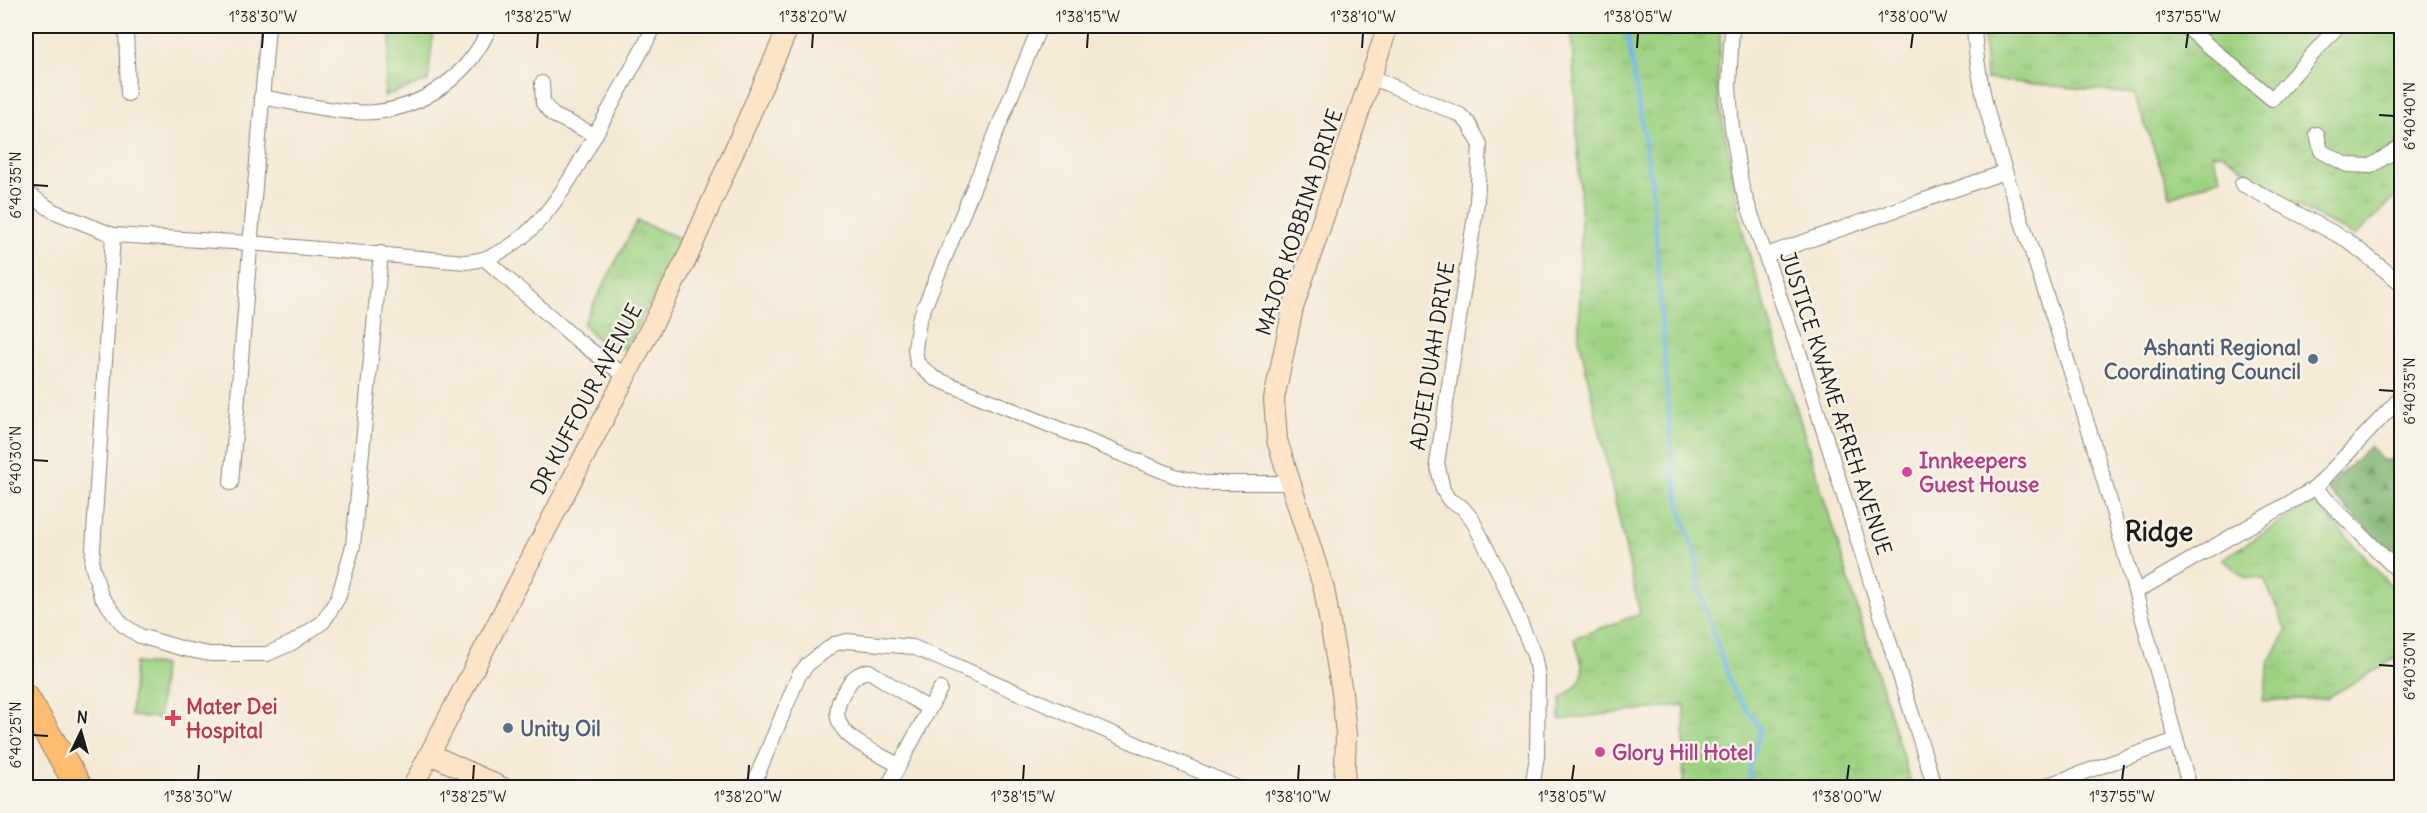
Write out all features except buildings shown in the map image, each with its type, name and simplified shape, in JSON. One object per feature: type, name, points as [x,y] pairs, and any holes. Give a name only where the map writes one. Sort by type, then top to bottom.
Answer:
[{"type":"highway","points":[[26,698],[77,787]]},
{"type":"street","points":[[126,26],[128,93]]},
{"type":"street","points":[[231,483],[268,26]]},
{"type":"street","points":[[261,97],[374,112],[406,105],[426,97],[456,76],[474,55],[490,26]]},
{"type":"street","points":[[26,192],[53,210],[113,235],[381,253],[465,262],[486,260],[523,235],[549,211],[574,176],[655,26]]},
{"type":"street","name":"DR KUFFOUR AVENUE","points":[[412,788],[686,261],[789,26]]},
{"type":"street","points":[[1040,26],[919,320],[915,349],[917,363],[934,378],[1175,476],[1205,483],[1234,485],[1292,483]]},
{"type":"street","name":"MAJOR KOBBINA DRIVE","points":[[1344,788],[1346,735],[1342,692],[1324,589],[1277,440],[1274,399],[1293,308],[1388,26]]},
{"type":"street","name":"JUSTICE KWAME AFREH AVENUE","points":[[1732,26],[1729,87],[1736,157],[1750,215],[1766,255],[1935,788]]},
{"type":"street","points":[[1974,26],[1979,71],[2005,172],[2083,412],[2137,591],[2190,788]]},
{"type":"street","points":[[2185,26],[2271,99],[2338,26]]},
{"type":"street","name":"ADJEI DUAH DRIVE","points":[[1371,77],[1460,115],[1469,124],[1479,144],[1477,202],[1454,336],[1437,463],[1443,490],[1449,500],[1462,507],[1472,519],[1502,579],[1534,656],[1538,676],[1537,756],[1532,788]]},
{"type":"street","points":[[542,83],[543,103],[553,115],[595,135]]},
{"type":"street","points":[[2317,134],[2321,152],[2347,165],[2371,166],[2402,146]]},
{"type":"street","points":[[1766,255],[2005,172]]},
{"type":"street","points":[[2242,184],[2347,240],[2402,284]]},
{"type":"street","points":[[113,235],[92,565],[94,579],[101,596],[123,626],[140,636],[210,654],[267,654],[292,643],[323,622],[338,598],[352,546],[381,253]]},
{"type":"street","points":[[486,260],[577,340],[625,376]]},
{"type":"street","points":[[2137,591],[2316,488],[2402,396]]},
{"type":"street","points":[[2316,488],[2402,575]]},
{"type":"street","points":[[752,788],[799,675],[808,664],[834,644],[848,641],[913,647],[1238,788]]},
{"type":"street","points":[[898,765],[843,731],[836,718],[837,703],[858,673],[869,671],[929,709]]},
{"type":"street","points":[[887,788],[940,689]]},
{"type":"street","points":[[2039,788],[2176,740]]},
{"type":"street","points":[[430,754],[502,788]]},
{"type":"street","points":[[2398,788],[2402,778]]},
{"type":"green space","points":[[392,26],[434,26],[428,81],[384,96]]},
{"type":"green space","points":[[1571,26],[1721,26],[1717,89],[1743,233],[1912,787],[1683,787],[1685,705],[1560,720],[1561,698],[1577,685],[1581,678],[1582,665],[1574,638],[1640,614],[1579,338],[1581,208]]},
{"type":"green space","points":[[1983,26],[2401,26],[2401,192],[2355,236],[2283,198],[2222,153],[2212,154],[2221,178],[2171,197],[2134,94],[1986,79]]},
{"type":"green space","points":[[637,221],[682,239],[627,348],[607,349],[583,324]]},
{"type":"green space","points":[[2370,446],[2382,460],[2392,460],[2401,468],[2401,563],[2326,488]]},
{"type":"green space","points":[[2314,501],[2401,597],[2401,655],[2327,698],[2263,701],[2269,662],[2287,631],[2264,579],[2244,577],[2222,559]]},
{"type":"green space","points":[[135,663],[163,665],[159,718],[131,716]]},
{"type":"waterway","points":[[1626,26],[1652,186],[1673,473],[1684,520],[1696,554],[1699,590],[1732,688],[1761,729],[1749,769],[1751,788]]},
{"type":"place","name":"Ashanti Regional Coordinating Council","points":[[2313,359]]},
{"type":"place","name":"Innkeepers Guest House","points":[[1907,472]]},
{"type":"place","name":"Mater Dei Hospital","points":[[173,718]]},
{"type":"place","name":"Unity Oil","points":[[508,728]]},
{"type":"place","name":"Glory Hill Hotel","points":[[1600,752]]},
{"type":"district","name":"Ridge","points":[[2159,531]]}]
